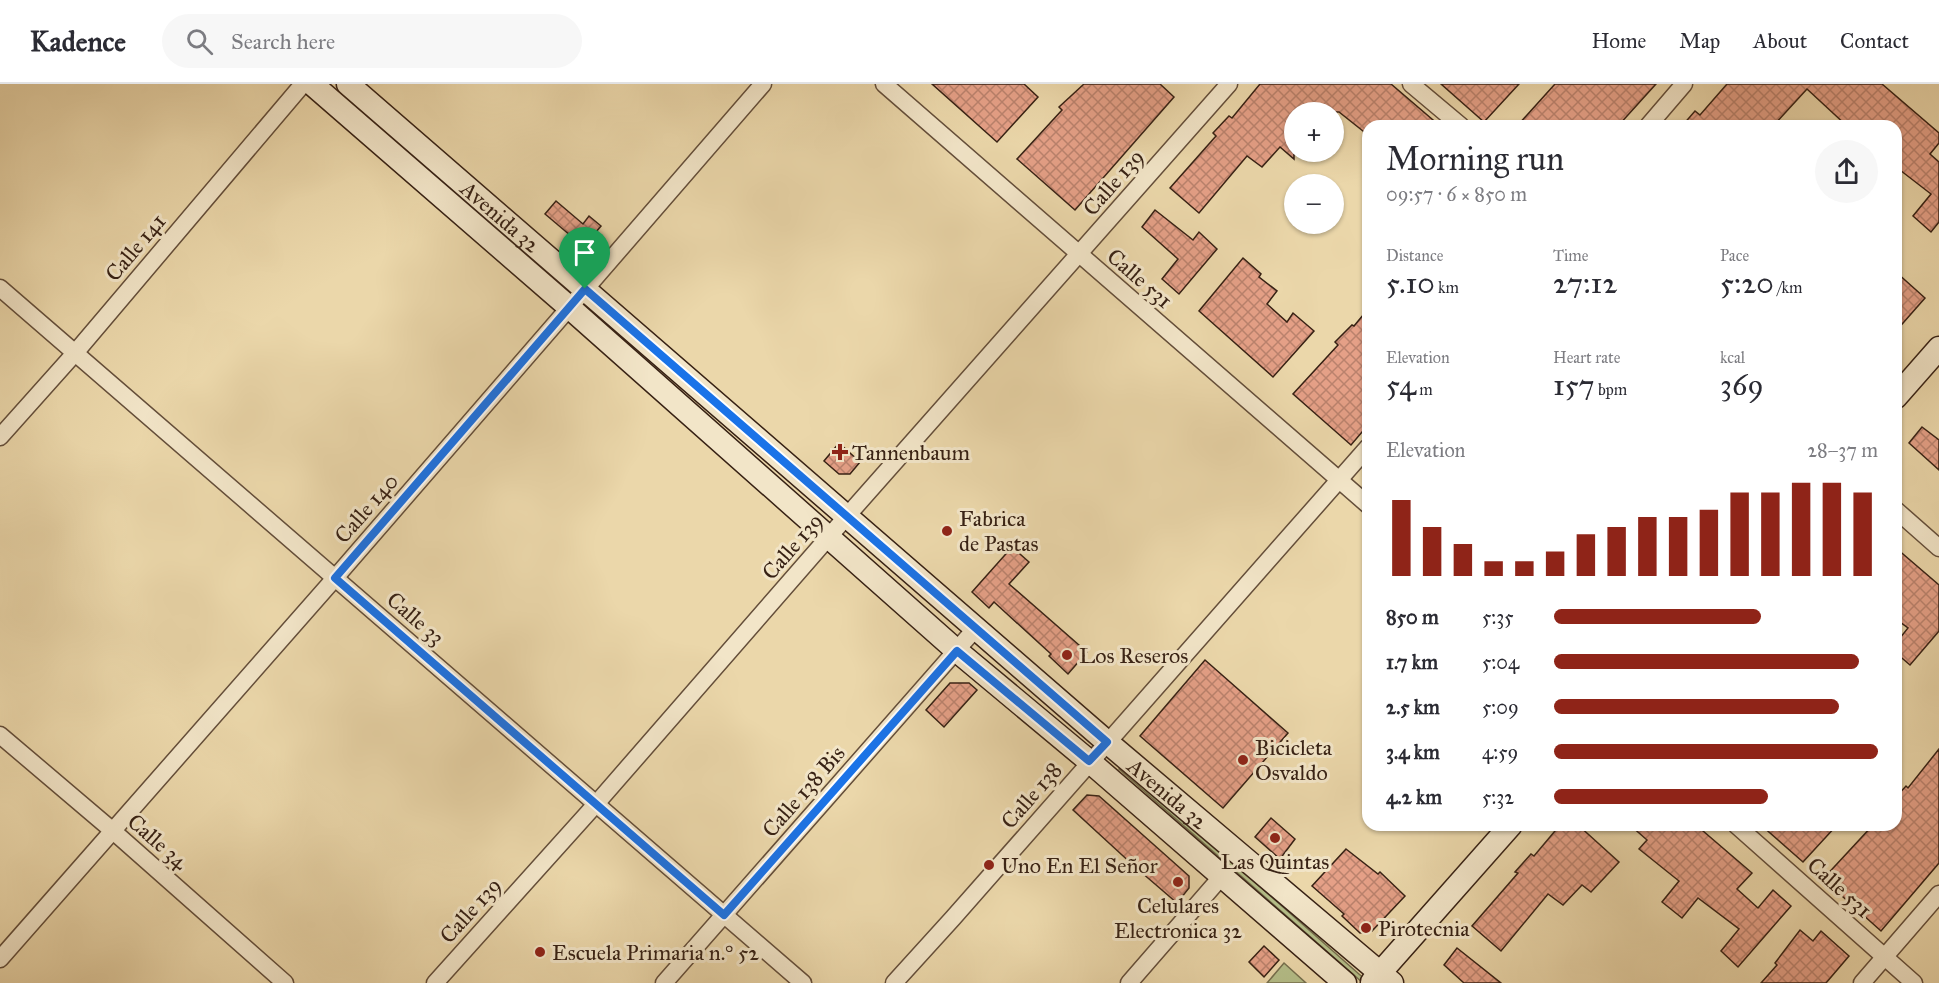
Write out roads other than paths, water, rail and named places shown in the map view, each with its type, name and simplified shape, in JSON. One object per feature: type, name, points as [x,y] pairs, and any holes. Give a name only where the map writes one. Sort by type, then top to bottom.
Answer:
[{"type":"main road","name":"Avenida 32","points":[[312,84],[570,308],[957,651],[1089,761],[1345,983]]},
{"type":"main road","name":"Avenida 32","points":[[348,84],[1381,979]]},
{"type":"main road","points":[[1902,391],[1939,348]]},
{"type":"main road","points":[[1381,979],[1506,831]]},
{"type":"street","name":"Calle 141","points":[[0,437],[75,353],[303,84]]},
{"type":"street","name":"Calle 140","points":[[0,959],[335,578],[763,84]]},
{"type":"street","name":"Calle 531","points":[[884,84],[1362,500]]},
{"type":"street","name":"Calle 139","points":[[435,983],[596,804],[1229,84]]},
{"type":"street","points":[[1411,84],[1454,120]]},
{"type":"street","points":[[1653,120],[1684,84]]},
{"type":"street","name":"Calle 33","points":[[0,288],[803,983]]},
{"type":"street","name":"Calle 138","points":[[894,983],[1362,454]]},
{"type":"street","points":[[1902,515],[1939,548]]},
{"type":"street","name":"Calle 138 Bis","points":[[664,983],[976,628]]},
{"type":"street","name":"Calle 34","points":[[0,735],[285,983]]},
{"type":"street","name":"Calle 531","points":[[1743,831],[1914,983]]},
{"type":"street","points":[[1129,983],[1222,876]]},
{"type":"street","points":[[1862,983],[1939,894]]},
{"type":"place","name":"Tannenbaum","points":[[840,452]]},
{"type":"place","name":"Fabrica de Pastas","points":[[947,531]]},
{"type":"place","name":"Los Reseros","points":[[1067,655]]},
{"type":"place","name":"Bicicleta Osvaldo","points":[[1243,760]]},
{"type":"place","name":"Las Quintas","points":[[1275,838]]},
{"type":"place","name":"Uno En El Señor","points":[[989,865]]},
{"type":"place","name":"Celulares Electronica 32","points":[[1178,882]]},
{"type":"place","name":"Pirotecnia","points":[[1366,928]]},
{"type":"place","name":"Escuela Primaria n.° 52","points":[[540,952]]}]
